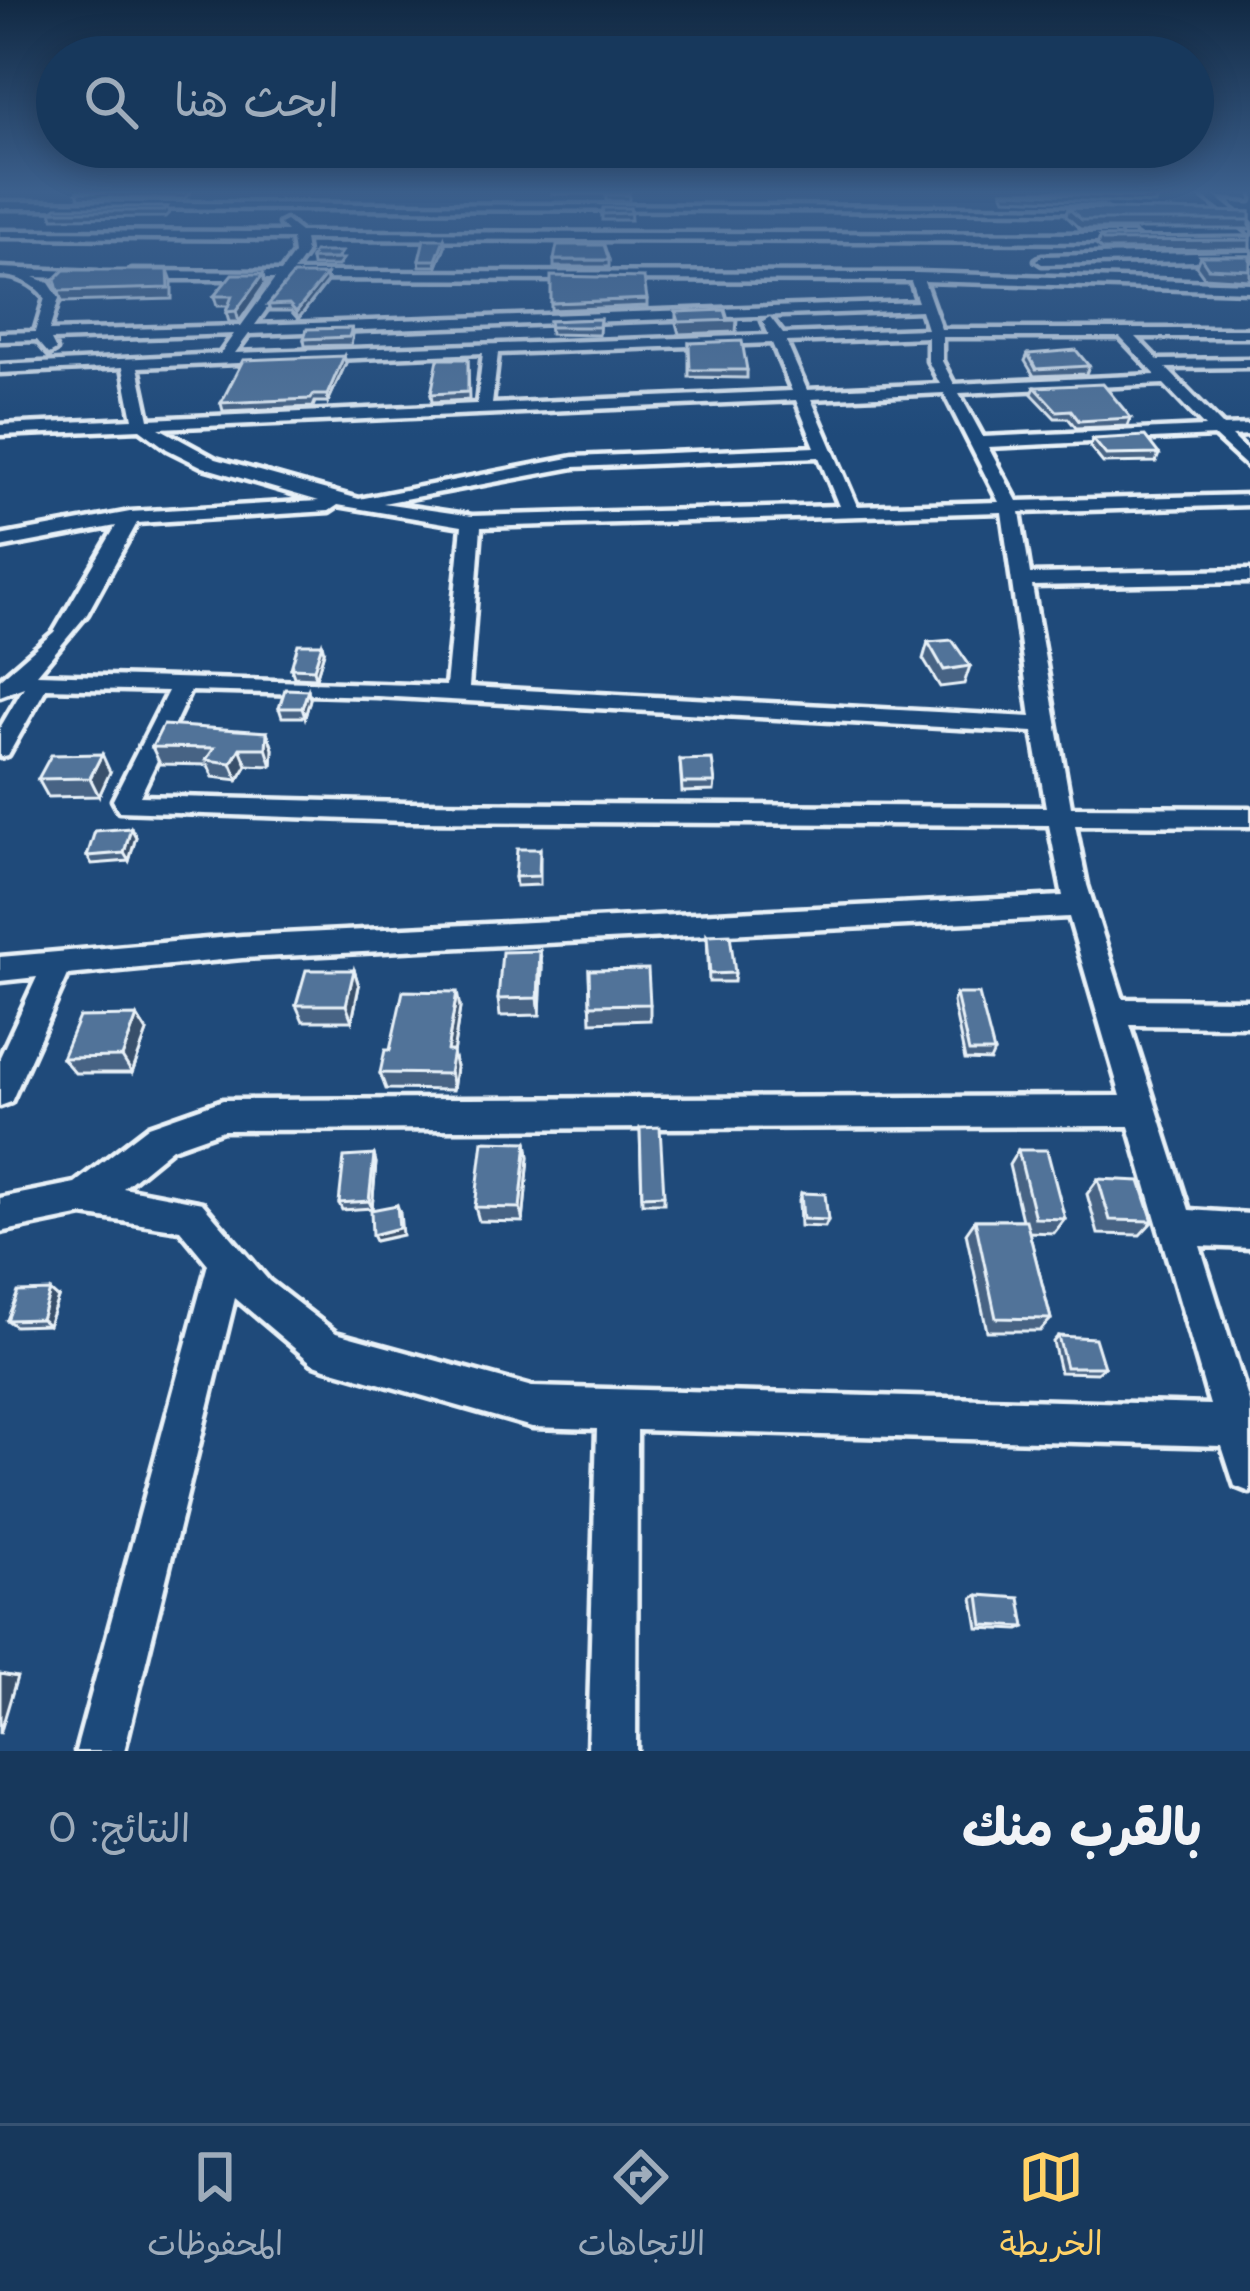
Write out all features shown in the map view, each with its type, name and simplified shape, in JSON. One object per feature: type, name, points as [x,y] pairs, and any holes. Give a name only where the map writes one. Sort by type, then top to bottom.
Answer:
[{"type":"street","points":[[6,273],[916,278],[1250,287]]},
{"type":"street","points":[[224,358],[286,273]]},
{"type":"street","points":[[533,346],[544,273]]},
{"type":"street","points":[[783,273],[784,278]]},
{"type":"street","points":[[1052,273],[1062,285]]},
{"type":"street","points":[[18,274],[44,286],[52,298],[41,335],[51,352],[81,366]]},
{"type":"street","points":[[756,277],[765,309],[850,510]]},
{"type":"street","points":[[916,278],[935,333],[935,361],[1010,505],[1044,725],[1080,906],[1250,1471]]},
{"type":"street","points":[[0,288],[44,286]]},
{"type":"street","points":[[1226,287],[1238,301]]},
{"type":"street","points":[[0,337],[926,306]]},
{"type":"street","points":[[0,369],[935,333],[1250,333]]},
{"type":"street","points":[[1124,333],[1250,464]]},
{"type":"street","points":[[484,407],[491,347]]},
{"type":"street","points":[[1155,364],[1250,363]]},
{"type":"street","points":[[130,365],[134,406],[142,424],[166,442],[233,470],[346,505],[472,522],[1250,500]]},
{"type":"street","points":[[0,452],[9,430],[1169,379]]},
{"type":"street","points":[[979,442],[1250,430]]},
{"type":"street","points":[[0,542],[130,518],[346,505],[574,462],[826,452]]},
{"type":"street","points":[[0,749],[19,683],[61,641],[130,518]]},
{"type":"street","points":[[457,693],[472,522]]},
{"type":"street","points":[[1021,580],[1250,576]]},
{"type":"street","points":[[19,683],[183,683],[457,693],[1044,725]]},
{"type":"street","points":[[183,683],[126,800],[128,805],[1250,818]]},
{"type":"street","points":[[0,969],[242,947],[1080,906]]},
{"type":"street","points":[[0,1092],[58,963]]},
{"type":"street","points":[[1111,1012],[1250,1013]]},
{"type":"street","points":[[83,1198],[161,1137],[223,1115],[1141,1111]]},
{"type":"street","points":[[0,1215],[83,1198],[190,1215],[256,1294],[326,1349],[532,1407],[1236,1426]]},
{"type":"street","points":[[1176,1227],[1250,1232]]},
{"type":"street","points":[[100,1751],[226,1259]]},
{"type":"street","points":[[611,1751],[617,1409]]},
{"type":"building","points":[[61,273],[168,273],[169,288],[58,291],[55,279]]},
{"type":"building","points":[[232,274],[263,274],[236,311],[226,312],[232,296],[214,296]]},
{"type":"building","points":[[293,275],[326,275],[296,312],[289,304],[268,305]]},
{"type":"building","points":[[551,276],[644,278],[647,299],[551,303]]},
{"type":"building","points":[[725,310],[728,320],[737,320],[679,322],[676,312]]},
{"type":"building","points":[[600,319],[599,327],[550,327],[549,321]]},
{"type":"building","points":[[352,328],[349,337],[304,339],[307,329]]},
{"type":"building","points":[[742,341],[747,370],[690,370],[689,343]]},
{"type":"building","points":[[1076,350],[1089,366],[1036,369],[1028,354]]},
{"type":"building","points":[[344,356],[327,395],[221,403],[243,360]]},
{"type":"building","points":[[438,359],[468,359],[468,392],[431,394]]},
{"type":"building","points":[[1103,384],[1131,418],[1079,421],[1071,410],[1057,411],[1035,387]]},
{"type":"building","points":[[1145,436],[1159,454],[1106,455],[1093,439]]},
{"type":"building","points":[[952,640],[970,666],[944,670],[928,642]]},
{"type":"building","points":[[298,644],[322,644],[314,669],[291,668]]},
{"type":"building","points":[[285,689],[308,690],[302,708],[279,708]]},
{"type":"building","points":[[163,725],[267,732],[266,748],[240,748],[231,763],[206,760],[214,748],[152,747]]},
{"type":"building","points":[[102,754],[90,778],[38,779],[51,755]]},
{"type":"building","points":[[712,759],[715,783],[682,783],[680,760]]},
{"type":"building","points":[[131,828],[124,853],[87,856],[95,831]]},
{"type":"building","points":[[517,849],[540,849],[539,876],[515,877]]},
{"type":"building","points":[[730,934],[735,973],[710,974],[707,935]]},
{"type":"building","points":[[540,951],[538,998],[498,999],[502,952]]},
{"type":"building","points":[[648,969],[650,1004],[590,1005],[589,970]]},
{"type":"building","points":[[306,970],[354,970],[346,1005],[296,1005]]},
{"type":"building","points":[[403,991],[457,992],[447,1051],[453,1051],[449,1074],[380,1073]]},
{"type":"building","points":[[956,994],[979,994],[994,1052],[969,1052]]},
{"type":"building","points":[[137,1016],[122,1057],[62,1058],[79,1017]]},
{"type":"building","points":[[660,1127],[664,1195],[642,1196],[640,1128]]},
{"type":"building","points":[[483,1141],[527,1142],[520,1208],[475,1207]]},
{"type":"building","points":[[1018,1150],[1047,1150],[1065,1219],[1035,1218]]},
{"type":"building","points":[[374,1155],[369,1201],[339,1203],[344,1157]]},
{"type":"building","points":[[1098,1179],[1140,1181],[1153,1221],[1110,1220]]},
{"type":"building","points":[[801,1193],[825,1194],[828,1220],[803,1219]]},
{"type":"building","points":[[397,1205],[399,1228],[372,1235],[371,1210]]},
{"type":"building","points":[[975,1220],[1026,1220],[1051,1319],[996,1318]]},
{"type":"building","points":[[50,1291],[41,1319],[7,1320],[18,1292]]},
{"type":"building","points":[[1058,1336],[1095,1338],[1104,1367],[1066,1367]]},
{"type":"building","points":[[979,1595],[1020,1598],[1025,1627],[983,1625]]}]
